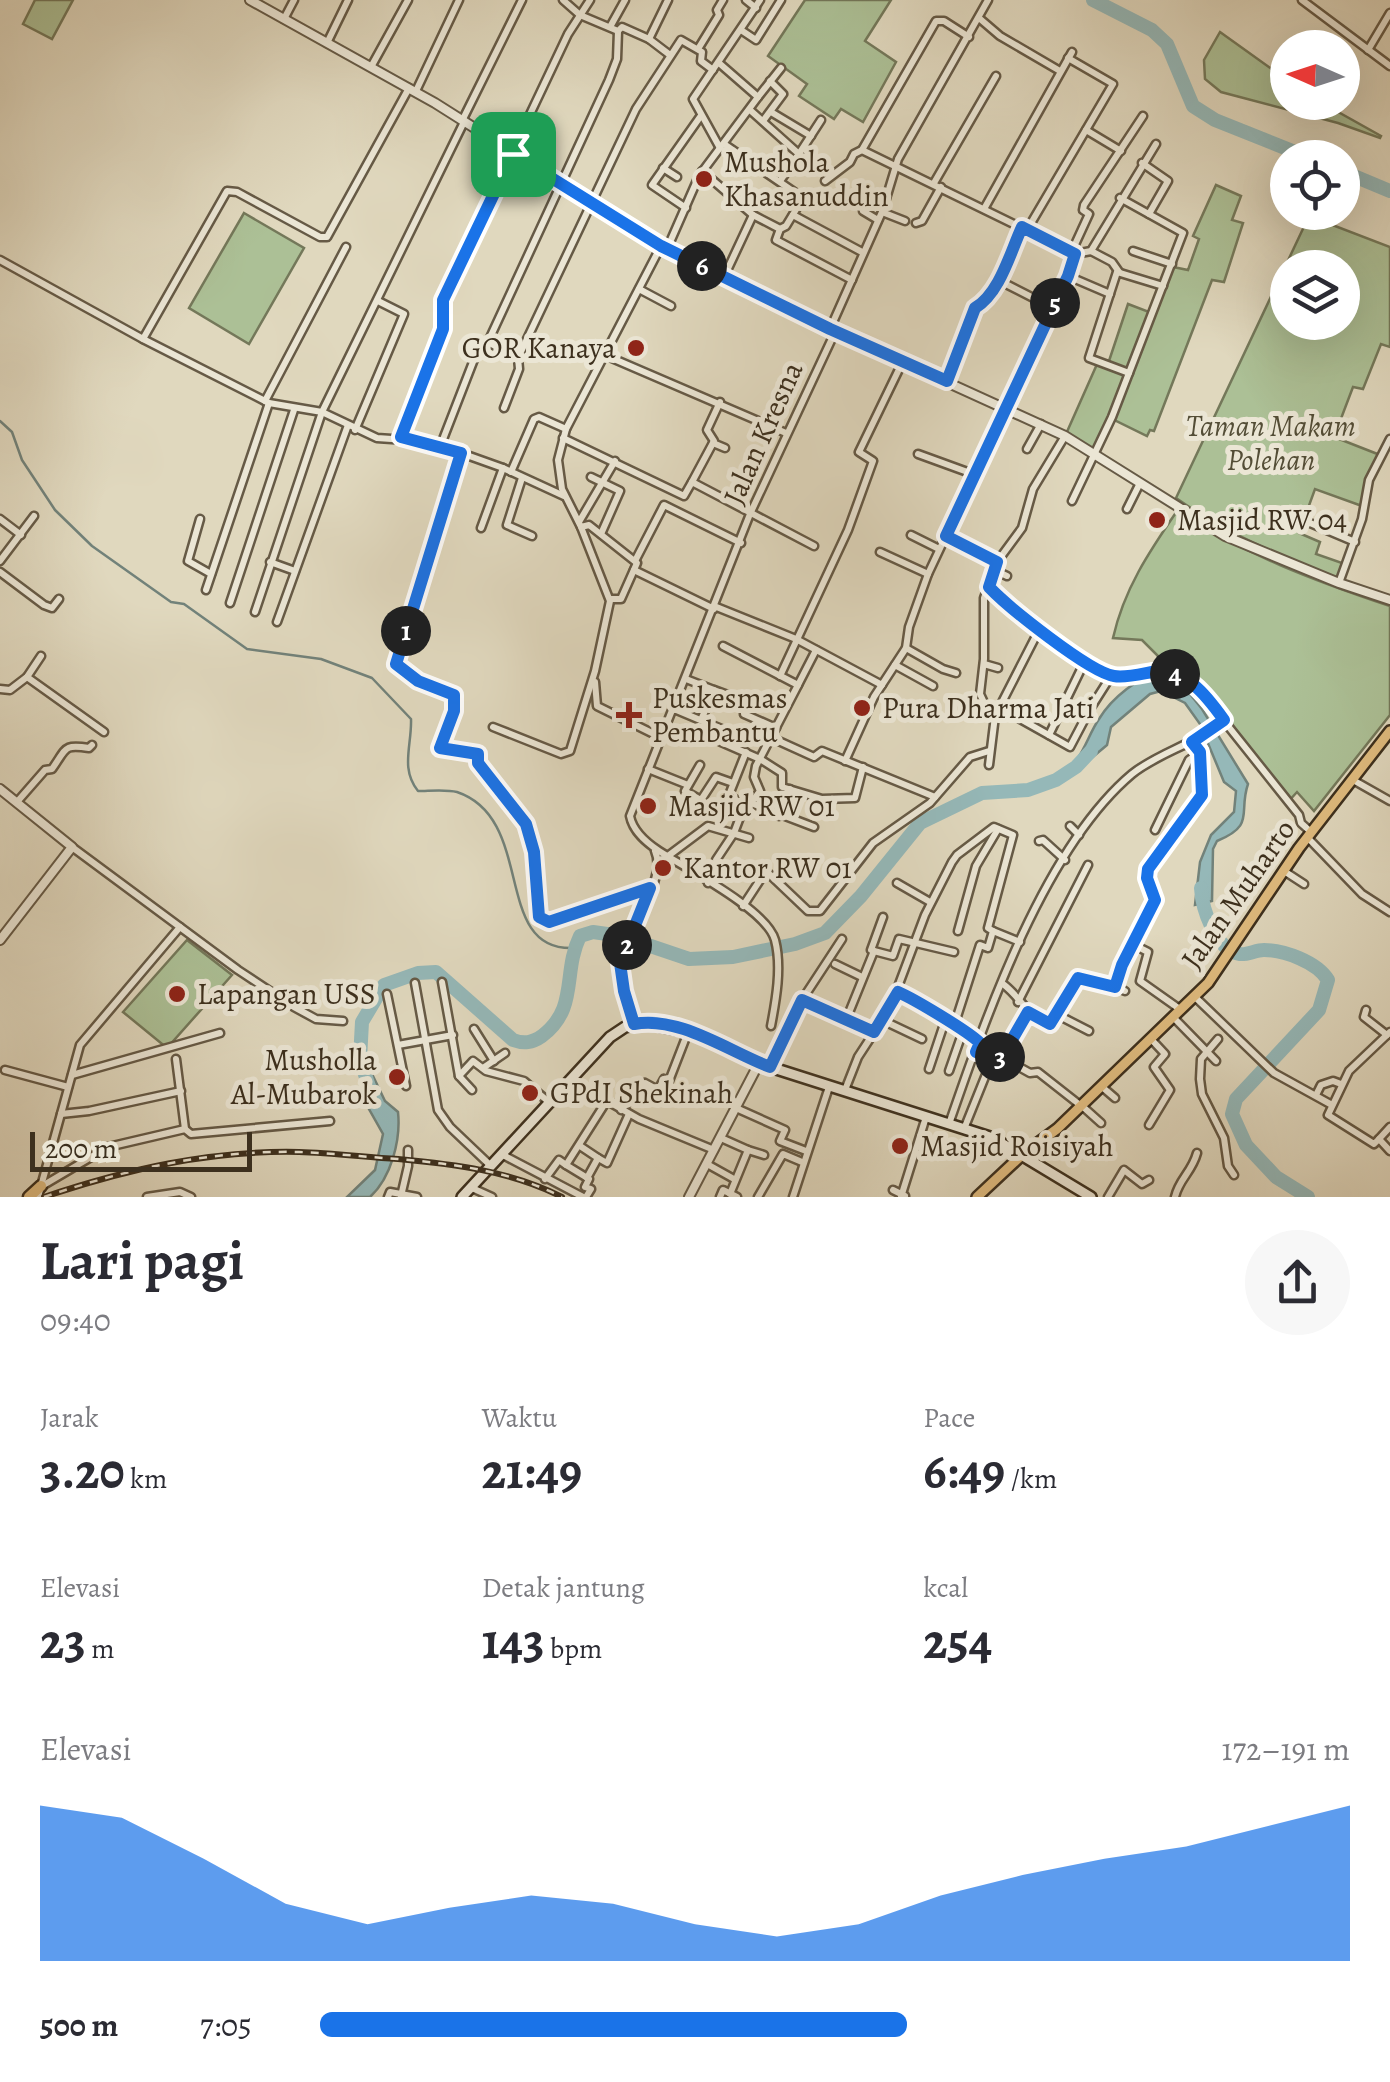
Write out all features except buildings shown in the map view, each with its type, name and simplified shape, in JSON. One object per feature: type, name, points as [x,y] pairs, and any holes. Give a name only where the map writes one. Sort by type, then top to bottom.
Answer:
[{"type":"highway","points":[[29,1197],[40,1194]]},
{"type":"main road","name":"Jalan Muharto","points":[[977,1197],[1057,1129],[1220,968],[1284,871],[1390,730]]},
{"type":"main road","points":[[462,1197],[610,1037],[634,1024],[653,1023],[688,1032],[759,1063],[829,1087],[964,1128],[1023,1154],[1091,1197]]},
{"type":"street","points":[[250,0],[413,90],[664,248],[1065,436],[1225,536],[1390,600]]},
{"type":"street","points":[[284,20],[294,0]]},
{"type":"street","points":[[327,43],[348,0]]},
{"type":"street","points":[[371,67],[408,0]]},
{"type":"street","points":[[143,339],[226,192],[238,192],[320,237],[328,237],[460,0]]},
{"type":"street","points":[[255,612],[322,412],[522,0]]},
{"type":"street","points":[[563,0],[580,15],[614,29],[622,27],[649,39],[670,55]]},
{"type":"street","points":[[401,437],[443,329],[442,302],[590,0]]},
{"type":"street","points":[[440,447],[479,346],[488,342],[617,60],[614,29],[624,0]]},
{"type":"street","points":[[649,39],[668,0]]},
{"type":"street","points":[[698,48],[720,15],[717,10],[723,0]]},
{"type":"street","points":[[746,0],[758,4],[693,99],[700,117],[722,146],[803,198],[786,226],[780,229],[776,237],[779,242],[852,280]]},
{"type":"street","points":[[741,30],[756,40],[781,0]]},
{"type":"street","name":"Jalan Kresna","points":[[651,846],[630,820],[631,809],[750,514],[880,216],[908,140],[988,0]]},
{"type":"street","points":[[1302,0],[1390,66]]},
{"type":"street","points":[[1313,9],[1319,0]]},
{"type":"street","points":[[1368,50],[1390,13]]},
{"type":"street","points":[[979,18],[1000,36],[1060,71]]},
{"type":"street","points":[[825,181],[862,150],[936,21],[941,20],[969,38]]},
{"type":"street","points":[[504,408],[519,369],[518,358],[636,109],[681,40],[702,52],[701,62],[716,67],[758,97]]},
{"type":"street","points":[[947,381],[975,307],[983,303],[998,280],[1024,228],[1113,84],[1070,55],[984,209]]},
{"type":"street","points":[[493,727],[568,754],[594,671],[610,598],[580,524],[564,496],[558,460],[566,428],[686,208],[702,171],[781,68]]},
{"type":"street","points":[[916,223],[924,219],[937,185],[996,76]]},
{"type":"street","points":[[763,121],[783,94],[770,81]]},
{"type":"street","points":[[750,110],[799,154]]},
{"type":"street","points":[[771,112],[811,136]]},
{"type":"street","points":[[845,761],[882,685],[906,648],[909,627],[939,548],[1068,276],[1088,214],[1084,206],[1143,116]]},
{"type":"street","points":[[686,208],[653,188],[700,117]]},
{"type":"street","points":[[780,181],[821,120]]},
{"type":"street","points":[[1086,130],[1121,151]]},
{"type":"street","points":[[1092,251],[1120,198],[1156,144]]},
{"type":"street","points":[[862,150],[1073,252],[1092,251],[1112,262],[1119,272],[1163,286]]},
{"type":"street","points":[[1142,163],[1168,181],[1149,214]]},
{"type":"street","points":[[663,168],[676,177]]},
{"type":"street","points":[[702,171],[753,215],[780,229]]},
{"type":"street","points":[[1072,501],[1096,455],[1183,231],[1120,198]]},
{"type":"street","points":[[863,211],[905,221]]},
{"type":"street","points":[[724,277],[753,215]]},
{"type":"street","points":[[793,215],[862,252]]},
{"type":"street","points":[[206,590],[267,402],[346,247]]},
{"type":"street","points":[[1133,251],[1172,264]]},
{"type":"street","points":[[0,260],[267,402],[322,412],[377,438],[401,437],[461,453],[564,496]]},
{"type":"street","points":[[1119,272],[1089,358],[1128,373]]},
{"type":"street","points":[[1068,276],[1110,294]]},
{"type":"street","points":[[998,280],[1053,308]]},
{"type":"street","points":[[639,289],[672,306]]},
{"type":"street","points":[[277,622],[352,427],[404,314],[378,301]]},
{"type":"street","points":[[488,342],[518,358]]},
{"type":"street","points":[[607,356],[786,433]]},
{"type":"street","points":[[780,676],[849,528],[873,461],[858,452],[904,362]]},
{"type":"street","points":[[676,510],[713,443],[707,430],[720,402]]},
{"type":"street","points":[[230,603],[294,409]]},
{"type":"street","points":[[512,472],[534,419],[566,428]]},
{"type":"street","points":[[1027,449],[1040,424]]},
{"type":"street","points":[[1065,436],[1033,489],[1022,528],[996,566],[983,604],[980,694],[989,712],[997,711],[1070,748],[1111,676]]},
{"type":"street","points":[[563,438],[684,496]]},
{"type":"street","points":[[1339,583],[1355,542],[1369,480],[1390,439]]},
{"type":"street","points":[[713,443],[725,448]]},
{"type":"street","points":[[461,453],[397,666],[418,681],[454,695],[454,711],[440,748],[478,754],[478,763],[523,816],[534,852],[539,917],[549,922],[650,888]]},
{"type":"street","points":[[918,454],[973,474]]},
{"type":"street","points":[[580,524],[615,461]]},
{"type":"street","points":[[481,528],[503,468]]},
{"type":"street","points":[[591,476],[620,491],[600,534]]},
{"type":"street","points":[[522,478],[507,525],[532,536]]},
{"type":"street","points":[[692,482],[814,546]]},
{"type":"street","points":[[1127,509],[1140,482]]},
{"type":"street","points":[[610,598],[621,599],[664,505],[741,542]]},
{"type":"street","points":[[0,561],[34,516]]},
{"type":"street","points":[[0,518],[21,534]]},
{"type":"street","points":[[200,519],[188,561],[210,574]]},
{"type":"street","points":[[1310,523],[1355,542]]},
{"type":"street","points":[[580,524],[590,525],[634,565],[714,607],[796,639],[882,685]]},
{"type":"street","points":[[910,535],[939,548]]},
{"type":"street","points":[[946,536],[1008,576]]},
{"type":"street","points":[[880,552],[928,574]]},
{"type":"street","points":[[270,562],[295,571]]},
{"type":"street","points":[[0,572],[44,605],[52,608],[58,599]]},
{"type":"street","points":[[989,587],[1018,615],[1111,676],[1172,673],[1192,682],[1299,815],[1310,835],[1362,894],[1390,912]]},
{"type":"street","points":[[989,765],[997,711],[1039,630]]},
{"type":"street","points":[[723,646],[798,685]]},
{"type":"street","points":[[906,648],[943,670],[956,673]]},
{"type":"street","points":[[708,883],[718,868],[718,856],[760,790],[754,772],[816,650]]},
{"type":"street","points":[[0,690],[10,690],[27,676],[41,656]]},
{"type":"street","points":[[1048,735],[1086,661]]},
{"type":"street","points":[[984,664],[998,668]]},
{"type":"street","points":[[895,665],[933,686]]},
{"type":"street","points":[[594,671],[597,706],[662,738]]},
{"type":"street","points":[[27,676],[104,732]]},
{"type":"street","points":[[686,678],[744,702],[744,714],[776,728]]},
{"type":"street","points":[[701,720],[714,690]]},
{"type":"street","points":[[674,709],[724,730],[721,742],[760,758],[783,774],[780,784],[822,799],[853,799],[863,767]]},
{"type":"street","points":[[949,1124],[1043,890],[1079,834],[1136,770],[1192,742],[1224,720]]},
{"type":"street","points":[[772,738],[814,758],[822,751],[935,796]]},
{"type":"street","points":[[1115,987],[1155,900],[1148,869],[1202,795],[1200,752],[1192,742]]},
{"type":"street","points":[[17,802],[45,770],[52,770],[70,746],[92,745]]},
{"type":"street","points":[[743,906],[766,871],[808,911],[816,913],[873,842],[898,828],[935,796],[970,757],[989,751]]},
{"type":"street","points":[[746,752],[730,795],[814,827]]},
{"type":"street","points":[[1155,830],[1189,760],[1200,752]]},
{"type":"street","points":[[700,766],[686,793],[699,800],[714,778],[733,783]]},
{"type":"street","points":[[648,769],[688,785]]},
{"type":"street","points":[[1354,780],[1390,801]]},
{"type":"street","points":[[0,789],[238,970],[310,1016],[343,1021]]},
{"type":"street","points":[[780,816],[790,789]]},
{"type":"street","points":[[668,856],[708,826],[749,838]]},
{"type":"street","points":[[1070,826],[1079,834]]},
{"type":"street","points":[[844,1092],[858,1056],[898,992],[930,902],[957,855],[994,827],[1013,835],[988,928],[1020,942]]},
{"type":"street","points":[[958,930],[976,866],[998,829]]},
{"type":"street","points":[[1039,840],[1064,860]]},
{"type":"street","points":[[634,1024],[620,969],[659,862],[651,846]]},
{"type":"street","points":[[651,846],[766,924],[775,939],[777,957],[770,1026]]},
{"type":"street","points":[[0,940],[72,847]]},
{"type":"street","points":[[1018,1002],[1088,865]]},
{"type":"street","points":[[1284,871],[1304,884]]},
{"type":"street","points":[[896,883],[930,902]]},
{"type":"street","points":[[883,918],[871,950],[893,956],[899,938],[954,952]]},
{"type":"street","points":[[40,1194],[84,1038],[180,928]]},
{"type":"street","points":[[954,1026],[980,945],[988,948],[994,931]]},
{"type":"street","points":[[770,1067],[802,1000],[842,940]]},
{"type":"street","points":[[1132,944],[1148,952],[1141,982],[1177,1013],[1216,1061]]},
{"type":"street","points":[[846,1020],[874,951]]},
{"type":"street","points":[[834,964],[862,977]]},
{"type":"street","points":[[1003,984],[1028,1012],[1046,1025],[1078,978],[1125,991]]},
{"type":"street","points":[[442,982],[459,1076],[472,1090]]},
{"type":"street","points":[[416,983],[438,1110],[450,1128],[492,1166]]},
{"type":"street","points":[[898,992],[964,1031],[978,1048],[1030,1073],[1038,1072],[1100,1123]]},
{"type":"street","points":[[387,994],[406,1086]]},
{"type":"street","points":[[1194,996],[1274,1074],[1332,1105]]},
{"type":"street","points":[[802,1000],[874,1032]]},
{"type":"street","points":[[1366,1010],[1364,1017],[1388,1034],[1356,1063],[1341,1084],[1327,1119],[1390,1151]]},
{"type":"street","points":[[964,1128],[997,1057],[1028,1012]]},
{"type":"street","points":[[1056,1014],[1089,1031]]},
{"type":"street","points":[[882,1020],[922,1039]]},
{"type":"street","points":[[929,1069],[944,1021]]},
{"type":"street","points":[[474,1029],[494,1060]]},
{"type":"street","points":[[949,1072],[964,1031]]},
{"type":"street","points":[[621,1110],[645,1083],[658,1090],[664,1079],[669,1081],[688,1032]]},
{"type":"street","points":[[71,1075],[220,1033]]},
{"type":"street","points":[[398,1045],[453,1035]]},
{"type":"street","points":[[1218,1038],[1200,1062],[1201,1089],[1224,1138],[1228,1166],[1234,1175]]},
{"type":"street","points":[[1149,1124],[1170,1090],[1154,1067],[1165,1054],[1150,1039]]},
{"type":"street","points":[[482,1068],[505,1053]]},
{"type":"street","points":[[176,1058],[185,1129],[191,1134],[330,1120]]},
{"type":"street","points":[[459,1076],[473,1061],[482,1068],[524,1082],[551,1104]]},
{"type":"street","points":[[688,1197],[759,1063]]},
{"type":"street","points":[[5,1070],[68,1087]]},
{"type":"street","points":[[572,1081],[621,1110],[714,1150]]},
{"type":"street","points":[[1316,1096],[1321,1085],[1333,1081],[1341,1084]]},
{"type":"street","points":[[1100,1086],[1115,1098]]},
{"type":"street","points":[[792,1197],[829,1087]]},
{"type":"street","points":[[60,1114],[181,1091]]},
{"type":"street","points":[[566,1165],[606,1102]]},
{"type":"street","points":[[736,1108],[784,1130],[780,1142],[806,1151]]},
{"type":"street","points":[[580,1146],[607,1162],[630,1114]]},
{"type":"street","points":[[892,1190],[903,1196],[926,1118]]},
{"type":"street","points":[[1374,1145],[1390,1127]]},
{"type":"street","points":[[40,1194],[108,1147],[185,1129]]},
{"type":"street","points":[[721,1138],[764,1155]]},
{"type":"street","points":[[401,1196],[408,1150]]},
{"type":"street","points":[[734,1196],[734,1178],[748,1150]]},
{"type":"street","points":[[1175,1197],[1180,1180],[1189,1174],[1198,1153]]},
{"type":"street","points":[[758,1197],[784,1154],[802,1162]]},
{"type":"street","points":[[503,1155],[584,1197],[591,1189],[586,1187],[587,1178],[598,1158]]},
{"type":"street","points":[[544,1179],[559,1160],[587,1178]]},
{"type":"street","points":[[706,1164],[734,1178]]},
{"type":"street","points":[[1108,1197],[1123,1166],[1142,1184],[1149,1180]]},
{"type":"street","points":[[472,1188],[492,1197]]},
{"type":"street","points":[[720,1197],[724,1190],[734,1196]]},
{"type":"street","points":[[147,1197],[180,1192],[191,1197]]},
{"type":"street","points":[[388,1197],[390,1192],[417,1197]]},
{"type":"green space","points":[[35,0],[73,0],[52,39],[23,24]]},
{"type":"green space","points":[[805,0],[891,0],[865,41],[896,62],[863,122],[841,109],[834,119],[799,96],[807,84],[768,56]]},
{"type":"green space","points":[[1220,32],[1270,68],[1270,105],[1221,92],[1205,79],[1204,60]]},
{"type":"green space","points":[[1327,120],[1352,120],[1381,136],[1380,138]]},
{"type":"green space","name":"Taman Makam Polehan","points":[[1216,185],[1241,196],[1232,220],[1243,223],[1224,282],[1212,280],[1154,431],[1150,430],[1147,436],[1110,418],[1096,451],[1066,434],[1098,362],[1108,364],[1128,304],[1154,314],[1173,267],[1188,270],[1199,239],[1193,236]]},
{"type":"green space","points":[[244,213],[304,248],[249,344],[189,308]]},
{"type":"green space","name":"Taman Makam Polehan","points":[[1302,230],[1346,230],[1390,247],[1390,347],[1381,344],[1363,389],[1353,387],[1334,437],[1380,455],[1368,475],[1362,506],[1315,489],[1299,533],[1320,542],[1316,554],[1342,563],[1337,579],[1195,511],[1176,498],[1270,299],[1270,340],[1360,340],[1360,250],[1293,250]]},
{"type":"green space","name":"Taman Makam Polehan","points":[[1177,511],[1280,565],[1390,606],[1390,715],[1314,811],[1297,792],[1287,803],[1241,747],[1233,731],[1142,640],[1113,638],[1131,587]]},
{"type":"green space","name":"Lapangan USS","points":[[187,940],[232,975],[167,1048],[123,1012]]},
{"type":"water","points":[[1162,673],[1178,679],[1202,709],[1248,784],[1241,824],[1217,841],[1213,849],[1212,901],[1195,905],[1200,862],[1211,835],[1234,812],[1236,791],[1224,782],[1200,724],[1185,703],[1161,691],[1150,694],[1111,727],[1107,745],[1082,766],[1076,761],[1111,704],[1135,683]]},
{"type":"water","points":[[373,1076],[385,1101],[398,1112],[396,1146],[384,1180],[370,1197],[347,1197],[375,1170],[383,1134],[360,1085]]},
{"type":"waterway","points":[[1093,0],[1152,30],[1167,44],[1193,106],[1215,120],[1270,142]]},
{"type":"waterway","points":[[1360,178],[1390,191]]},
{"type":"waterway","points":[[0,421],[12,432],[22,460],[55,510],[92,546],[171,602],[184,604],[247,649],[321,659],[372,678],[411,719],[408,765],[418,791],[457,792],[482,807],[497,828],[532,929],[548,944],[574,948]]},
{"type":"waterway","points":[[372,1096],[360,1059],[362,1022],[384,985],[418,973],[436,972],[513,1040],[531,1041],[542,1036],[561,1014],[580,936],[593,932],[621,936],[689,959],[733,957],[795,944],[825,933],[861,896],[920,823],[982,793],[1028,790],[1056,780],[1091,751]]},
{"type":"waterway","points":[[1201,888],[1212,927],[1231,951],[1281,952],[1308,963],[1328,980],[1319,1010],[1236,1099],[1232,1114],[1246,1145],[1276,1177],[1308,1197]]},
{"type":"railway","points":[[44,1197],[170,1163],[266,1152],[461,1166],[523,1181],[562,1197]]},
{"type":"place","name":"Mushola Khasanuddin","points":[[704,179]]},
{"type":"place","name":"GOR Kanaya","points":[[636,348]]},
{"type":"place","name":"Masjid RW 04","points":[[1157,520]]},
{"type":"place","name":"Pura Dharma Jati","points":[[862,708]]},
{"type":"place","name":"Puskesmas Pembantu","points":[[629,715]]},
{"type":"place","name":"Masjid RW 01","points":[[648,806]]},
{"type":"place","name":"Kantor RW 01","points":[[663,868]]},
{"type":"place","name":"Lapangan USS","points":[[177,994]]},
{"type":"place","name":"Musholla Al-Mubarok","points":[[397,1077]]},
{"type":"place","name":"GPdI Shekinah","points":[[530,1093]]},
{"type":"place","name":"Masjid Roisiyah","points":[[900,1146]]},
{"type":"route","points":[[513,154],[661,246],[947,381],[975,308],[983,303],[998,280],[1022,227],[1075,254],[946,536],[997,562],[989,587],[1018,615],[1086,661],[1111,676],[1172,673],[1192,682],[1224,720],[1192,742],[1200,752],[1202,795],[1148,869],[1146,874],[1155,900],[1115,987],[1078,978],[1050,1024],[1028,1012],[1002,1057],[976,1052],[980,1043],[972,1036],[898,992],[874,1032],[802,1000],[770,1067],[688,1032],[653,1023],[634,1024],[620,963],[650,888],[549,922],[539,917],[534,852],[523,816],[478,763],[478,754],[440,748],[454,711],[454,695],[418,681],[396,664],[461,453],[401,437],[437,349],[445,318],[442,302],[513,154]]}]
